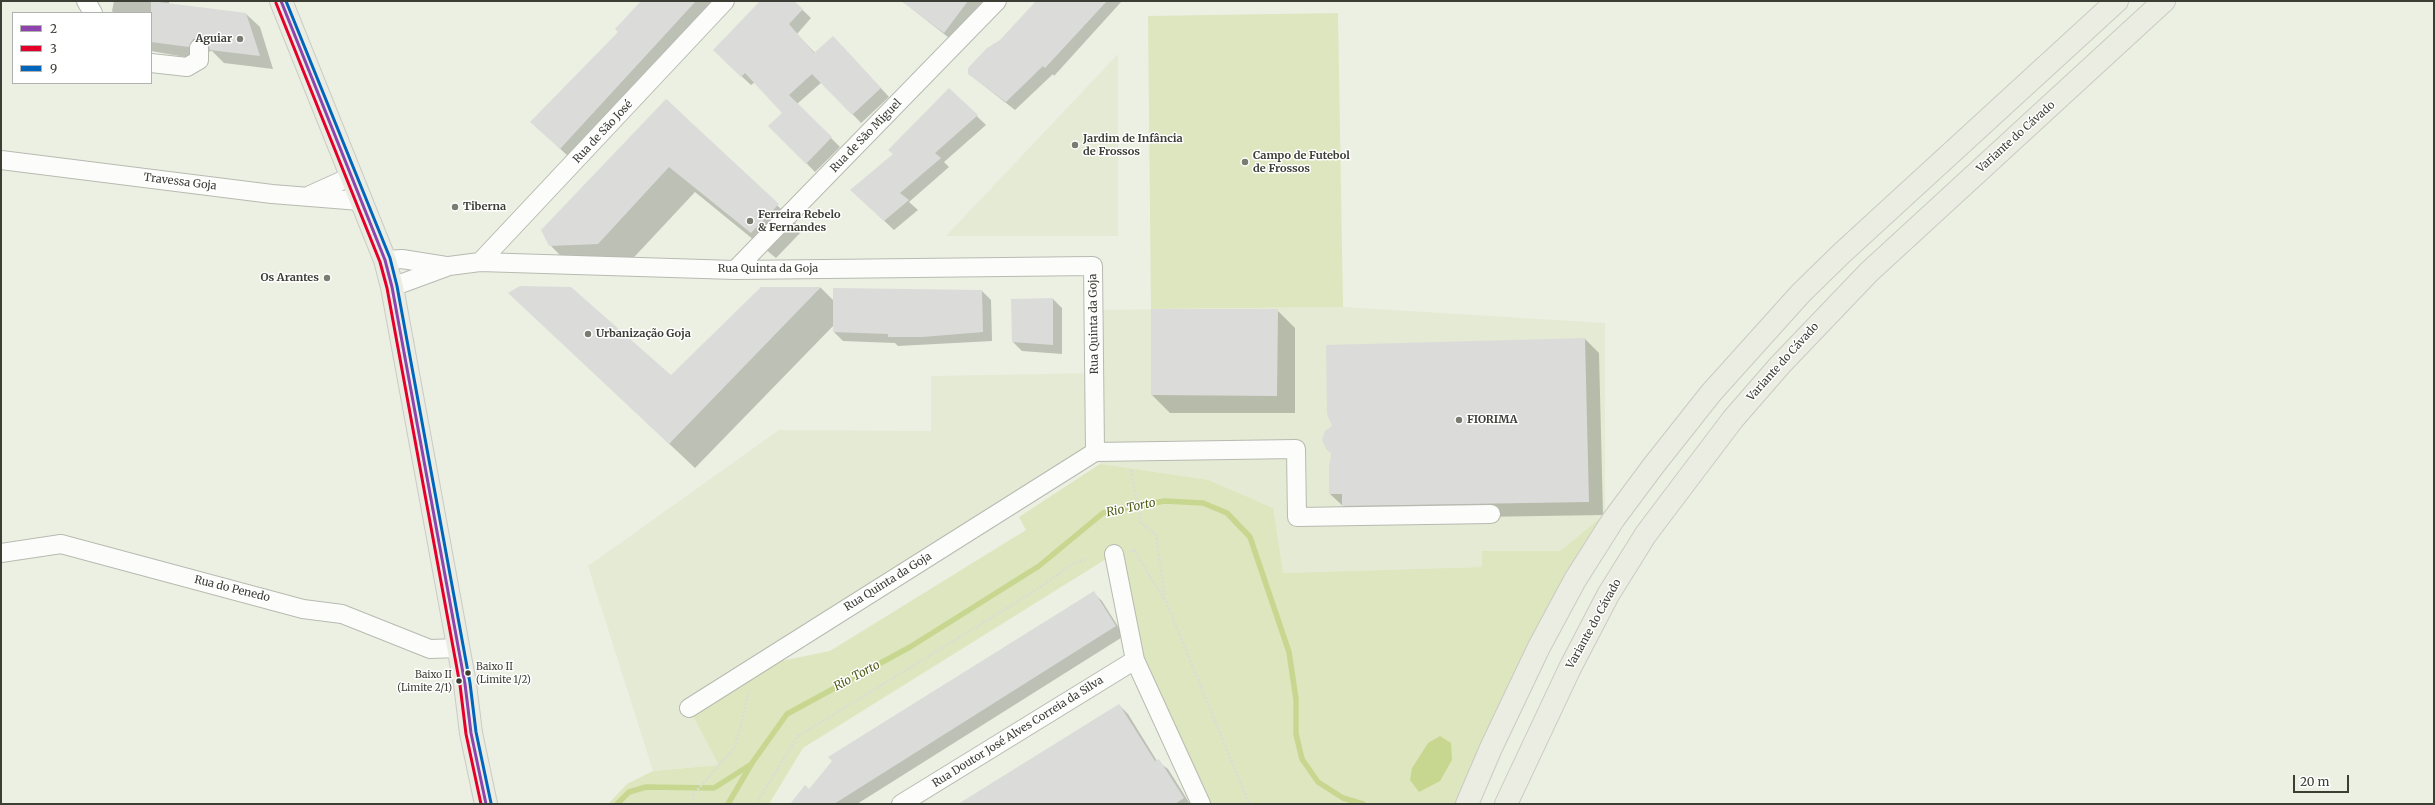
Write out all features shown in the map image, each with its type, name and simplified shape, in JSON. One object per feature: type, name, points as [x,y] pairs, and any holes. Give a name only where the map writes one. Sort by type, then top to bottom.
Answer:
[{"type":"main road","points":[[281,1],[384,260],[392,287],[459,648],[471,733],[486,804]]},
{"type":"main road","points":[[1467,804],[1491,748],[1539,647],[1575,580],[1613,520],[1706,399],[1758,340],[1842,253],[2117,1]]},
{"type":"main road","name":"Variante do Cávado","points":[[1506,804],[1570,668],[1608,595],[1646,534],[1733,419],[1780,364],[1869,272],[2164,1]]},
{"type":"street","points":[[86,1],[92,12]]},
{"type":"street","name":"Rua de São José","points":[[480,262],[725,1]]},
{"type":"street","name":"Rua de São Miguel","points":[[735,270],[997,1]]},
{"type":"street","points":[[152,63],[187,66],[199,60],[199,48]]},
{"type":"street","name":"Travessa Goja","points":[[1,160],[272,194],[309,195],[360,201]]},
{"type":"street","points":[[309,195],[350,177]]},
{"type":"street","name":"Rua Quinta da Goja","points":[[384,260],[402,259],[449,266]]},
{"type":"street","name":"Rua Quinta da Goja","points":[[392,287],[449,266],[480,262],[735,270],[1093,266],[1095,452],[689,708]]},
{"type":"street","points":[[1095,452],[1296,449],[1297,517],[1491,514]]},
{"type":"street","name":"Rua do Penedo","points":[[1,553],[62,544],[303,609],[342,614],[430,649],[459,648]]},
{"type":"street","points":[[1114,554],[1135,660],[1200,804]]},
{"type":"street","name":"Rua Doutor José Alves Correia da Silva","points":[[901,804],[1135,660]]},
{"type":"path","points":[[1133,484],[1141,523],[1156,535],[1165,599]]},
{"type":"path","points":[[1114,554],[1134,550],[1165,599],[1249,804]]},
{"type":"path","points":[[756,804],[797,738],[1033,592],[1074,563],[1088,559]]},
{"type":"path","points":[[694,804],[693,795],[735,746],[756,666]]},
{"type":"shaded area","name":"Campo de Futebol de Frossos","points":[[1338,13],[1343,307],[1151,309],[1148,16]]},
{"type":"shaded area","name":"Jardim de Infância de Frossos","points":[[1118,54],[1118,236],[946,236]]},
{"type":"shaded area","points":[[1343,307],[1605,323],[1605,514],[1560,551],[1483,551],[1482,567],[1283,573],[1131,470],[1100,464],[1095,453],[690,708],[720,765],[653,771],[588,566],[779,430],[931,431],[931,376],[1094,373],[1094,310]]},
{"type":"shaded area","points":[[1100,464],[1208,480],[1273,508],[1283,573],[1482,567],[1482,551],[1560,551],[1605,514],[1467,804],[1201,804],[1135,660],[1114,554],[803,748],[769,804],[608,804],[627,784],[653,771],[719,765],[689,708],[756,666],[830,651],[1026,530],[1019,517]]},
{"type":"shaded area","points":[[1440,736],[1451,743],[1452,760],[1440,781],[1419,792],[1410,780],[1412,768],[1428,743]]},
{"type":"building","points":[[151,1],[246,13],[260,56],[210,50],[208,42],[199,38],[193,39],[189,47],[152,42]]},
{"type":"building","points":[[641,1],[696,1],[560,149],[530,122],[618,32],[615,29]]},
{"type":"building","points":[[760,1],[794,1],[803,9],[789,24],[814,53],[833,36],[881,88],[852,115],[812,74],[789,95],[832,137],[806,164],[768,126],[782,113],[745,73],[741,77],[713,50]]},
{"type":"building","points":[[901,1],[968,1],[944,33]]},
{"type":"building","points":[[1036,1],[1107,1],[1045,68],[1043,66],[1006,102],[968,74],[968,68],[987,48],[1000,40]]},
{"type":"building","points":[[949,88],[978,115],[935,153],[941,158],[900,193],[909,200],[884,221],[850,190],[893,154],[888,150]]},
{"type":"building","points":[[666,99],[779,204],[751,233],[669,167],[598,244],[549,246],[541,230]]},
{"type":"building","name":"Urbanização Goja","points":[[520,286],[571,287],[671,375],[761,287],[821,287],[669,444],[508,293]]},
{"type":"building","points":[[833,288],[982,290],[983,332],[922,337],[888,337],[888,334],[833,332]]},
{"type":"building","points":[[1053,298],[1053,345],[1012,342],[1011,299]]},
{"type":"building","points":[[1151,309],[1278,309],[1277,396],[1151,395]]},
{"type":"building","name":"FIORIMA","points":[[1585,338],[1589,502],[1342,506],[1342,494],[1329,494],[1329,465],[1332,454],[1326,449],[1322,440],[1325,431],[1332,426],[1327,414],[1326,345]]},
{"type":"building","points":[[1094,591],[1116,626],[834,804],[790,804],[805,785],[809,789],[832,761],[828,757]]},
{"type":"building","points":[[1119,704],[1155,761],[1159,759],[1184,798],[1175,804],[958,804]]},
{"type":"waterway","name":"Rio Torto","points":[[728,804],[752,763],[787,714],[910,647],[1039,566],[1103,513],[1164,501],[1203,503],[1227,513],[1250,537],[1289,652],[1296,699],[1296,734],[1302,759],[1318,782],[1343,798],[1363,804]]},
{"type":"waterway","name":"Rio Torto","points":[[617,804],[629,792],[646,787],[714,788],[750,765]]},
{"type":"transit line","name":"2","points":[[281,1],[385,260],[392,287],[465,684],[471,733],[486,804]]},
{"type":"transit line","name":"9","points":[[286,1],[390,258],[397,286],[470,683],[476,732],[491,803]]},
{"type":"transit line","name":"3","points":[[276,3],[380,262],[387,288],[460,685],[466,734],[481,804]]},
{"type":"place","name":"Aguiar","points":[[240,39]]},
{"type":"place","name":"Jardim de Infância de Frossos","points":[[1075,145]]},
{"type":"place","name":"Campo de Futebol de Frossos","points":[[1245,162]]},
{"type":"place","name":"Tiberna","points":[[455,207]]},
{"type":"place","name":"Ferreira Rebelo & Fernandes","points":[[750,221]]},
{"type":"place","name":"Os Arantes","points":[[327,278]]},
{"type":"place","name":"Urbanização Goja","points":[[588,334]]},
{"type":"place","name":"FIORIMA","points":[[1459,420]]},
{"type":"place","name":"Baixo II (Limite 1/2)","points":[[468,673]]},
{"type":"place","name":"Baixo II (Limite 2/1)","points":[[459,681]]}]
